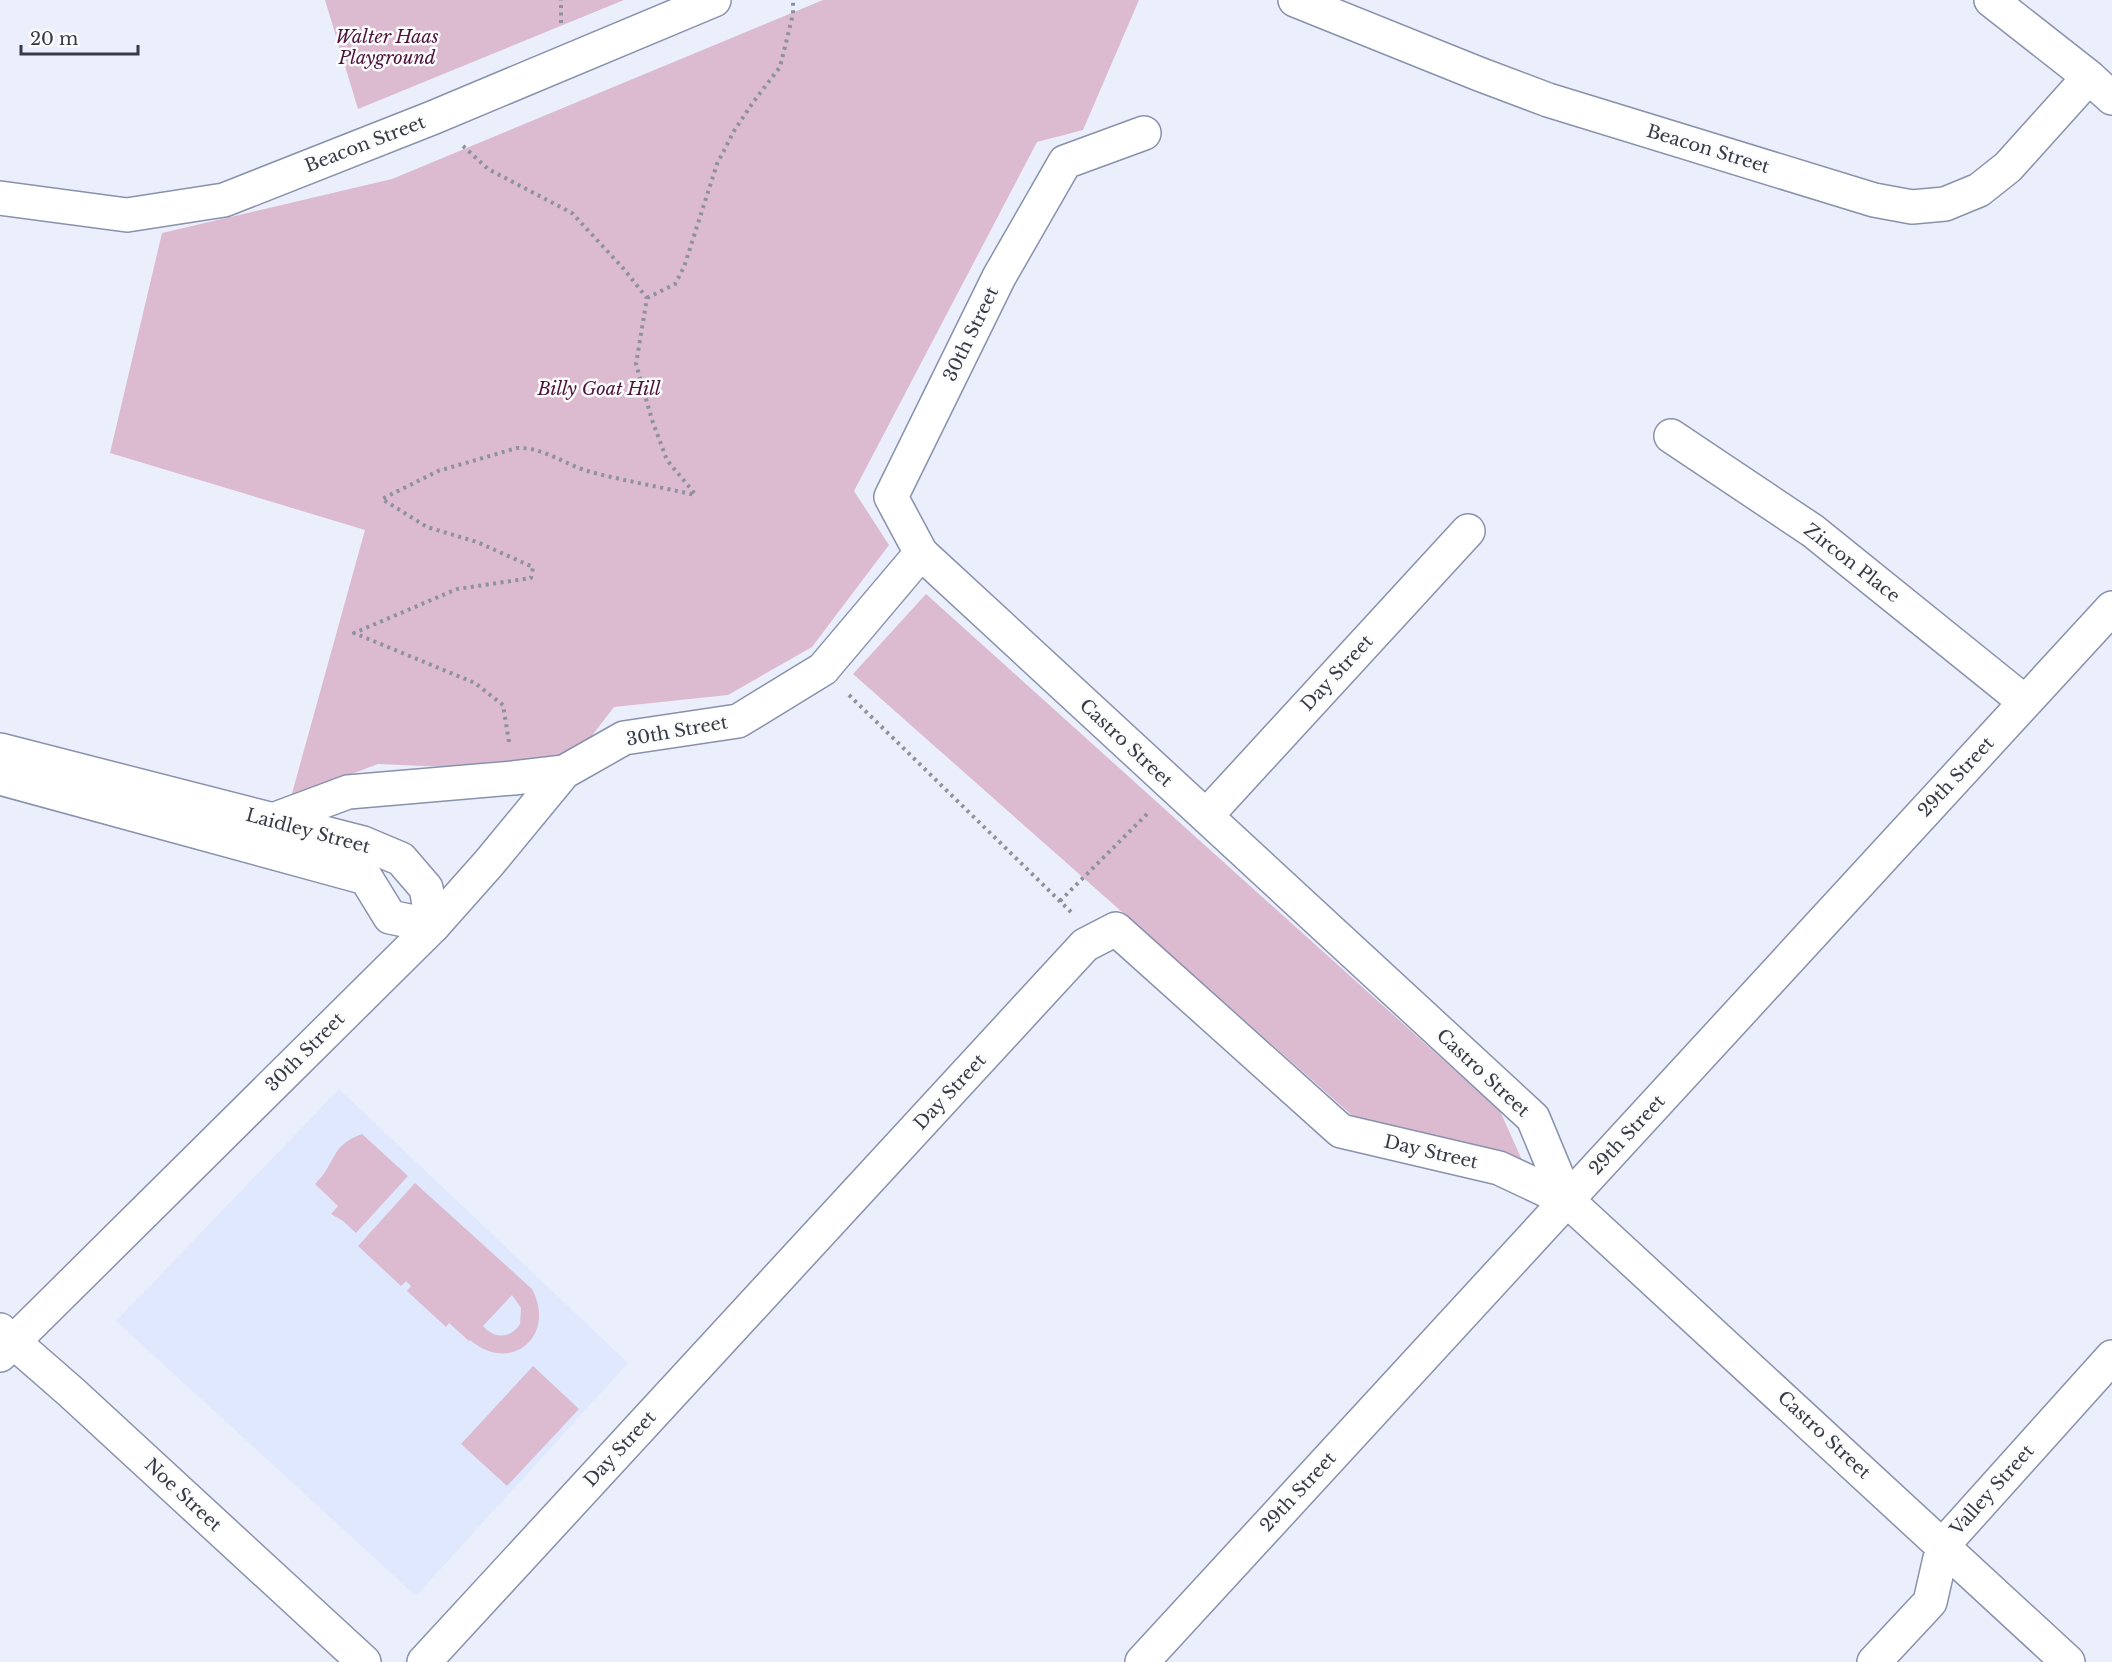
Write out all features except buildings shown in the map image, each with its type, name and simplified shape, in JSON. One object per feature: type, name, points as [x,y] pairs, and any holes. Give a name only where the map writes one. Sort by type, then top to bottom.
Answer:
[{"type":"street","name":"Beacon Street","points":[[0,198],[127,215],[224,200],[432,118],[714,0]]},
{"type":"street","name":"Beacon Street","points":[[1295,0],[1548,100],[1874,200],[1912,207],[1945,204],[1979,189],[2008,167],[2100,87]]},
{"type":"street","points":[[1991,0],[2100,87]]},
{"type":"street","name":"30th Street","points":[[4,1342],[433,926],[489,863],[564,772],[624,738],[738,721],[823,669],[921,554],[891,497],[999,277],[1065,162],[1144,133]]},
{"type":"street","name":"Zircon Place","points":[[1671,436],[1813,531],[2025,702]]},
{"type":"street","name":"Day Street","points":[[1206,816],[1468,531]]},
{"type":"street","name":"Castro Street","points":[[921,554],[1533,1118],[1567,1200],[2068,1662]]},
{"type":"street","name":"29th Street","points":[[1142,1662],[2112,608]]},
{"type":"street","name":"Laidley Street","points":[[0,750],[363,843],[401,859],[426,888],[433,926],[390,917],[366,878],[0,778]]},
{"type":"street","points":[[270,821],[348,792],[564,772]]},
{"type":"street","name":"Day Street","points":[[424,1662],[1085,945],[1116,929],[1341,1131],[1499,1168],[1567,1200]]},
{"type":"street","name":"Noe Street","points":[[4,1342],[71,1392],[364,1662]]},
{"type":"street","name":"Valley Street","points":[[1874,1662],[1930,1602],[1943,1545],[2112,1358]]},
{"type":"path","points":[[647,298],[675,284],[684,267],[717,164],[754,100],[780,68],[793,14],[793,0]]},
{"type":"path","points":[[432,118],[488,169],[572,213],[623,268],[647,298],[636,364],[652,420],[667,460],[695,495],[589,472],[565,463],[548,453],[527,447],[516,448],[438,471],[382,499],[427,527],[477,542],[533,567],[531,578],[457,588],[354,633],[475,683],[503,705],[510,748]]},
{"type":"path","points":[[844,690],[1098,937]]},
{"type":"path","points":[[1060,901],[1174,786]]},
{"type":"shaded area","points":[[339,1089],[628,1363],[416,1596],[116,1321]]},
{"type":"green space","name":"Walter Haas Playground","points":[[325,0],[624,0],[358,109]]},
{"type":"green space","name":"Billy Goat Hill","points":[[823,0],[1139,0],[1083,130],[1037,142],[854,491],[889,545],[812,647],[728,695],[614,707],[564,772],[378,764],[291,797],[365,530],[110,453],[162,233],[392,179]]},
{"type":"green space","points":[[926,594],[1500,1111],[1522,1160],[1355,1118],[853,674]]},
{"type":"green space","points":[[362,1134],[408,1176],[356,1233],[331,1214],[338,1206],[315,1184],[338,1150],[351,1139]]},
{"type":"green space","points":[[415,1183],[532,1289],[538,1306],[539,1322],[534,1335],[526,1345],[514,1352],[500,1353],[485,1350],[469,1341],[449,1323],[446,1327],[407,1291],[411,1286],[406,1281],[401,1286],[358,1246]],"holes":[[[512,1295],[521,1308],[520,1324],[507,1335],[497,1335],[483,1326]]]},
{"type":"green space","points":[[533,1366],[579,1409],[507,1486],[461,1444]]}]
